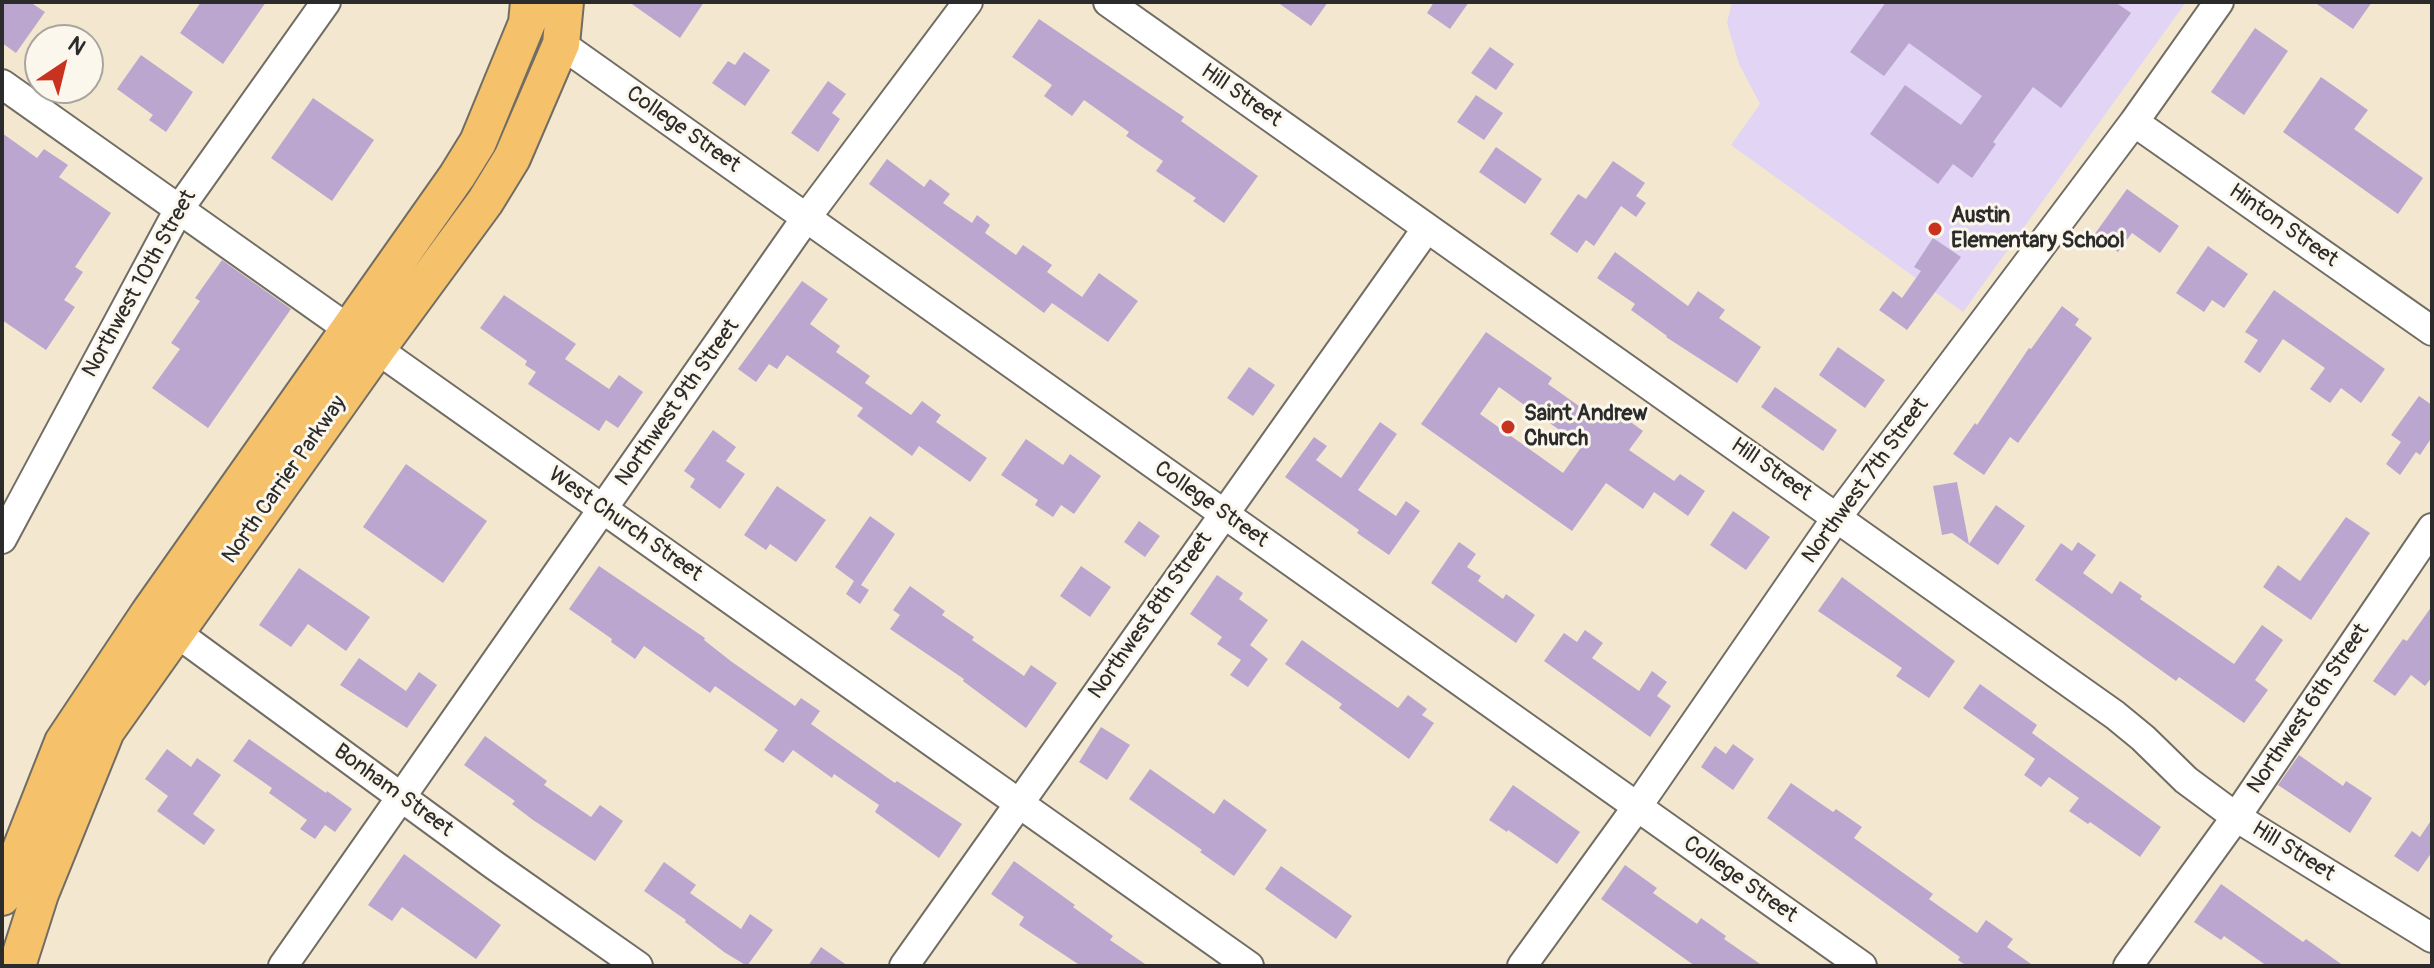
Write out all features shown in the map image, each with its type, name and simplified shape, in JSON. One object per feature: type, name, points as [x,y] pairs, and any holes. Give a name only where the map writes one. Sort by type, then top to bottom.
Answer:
[{"type":"main road","name":"North Carrier Parkway","points":[[2,897],[63,742],[163,624],[362,339],[478,142],[527,23],[529,2]]},
{"type":"main road","name":"North Carrier Parkway","points":[[362,339],[453,248],[505,169],[561,44],[565,2]]},
{"type":"main road","name":"North Carrier Parkway","points":[[17,959],[106,731],[163,624]]},
{"type":"street","name":"Northwest 10th Street","points":[[2,539],[179,209],[326,2]]},
{"type":"street","name":"Northwest 9th Street","points":[[283,966],[806,218],[968,2]]},
{"type":"street","name":"Hill Street","points":[[1108,2],[2115,715],[2186,780],[2236,817],[2432,938]]},
{"type":"street","name":"Northwest 7th Street","points":[[1522,966],[1637,807],[1837,517],[2134,122],[2219,2]]},
{"type":"street","name":"College Street","points":[[561,44],[1862,966]]},
{"type":"street","name":"West Church Street","points":[[2,84],[1249,966]]},
{"type":"street","name":"Hinton Street","points":[[2134,122],[2432,331]]},
{"type":"street","name":"Northwest 8th Street","points":[[904,966],[1427,228]]},
{"type":"street","name":"Northwest 6th Street","points":[[2128,966],[2236,817],[2432,528]]},
{"type":"street","name":"Bonham Street","points":[[163,624],[638,966]]},
{"type":"shaded area","name":"Austin Elementary School","points":[[1732,2],[2186,2],[1963,312],[1731,145],[1760,104],[1739,64],[1727,23]]},
{"type":"building","points":[[2,2],[30,2],[45,12],[37,24],[24,24],[24,42],[16,53],[2,43]]},
{"type":"building","points":[[201,2],[266,2],[223,64],[180,33]]},
{"type":"building","points":[[629,2],[704,2],[680,38]]},
{"type":"building","points":[[1277,2],[1328,2],[1311,26]]},
{"type":"building","points":[[1434,2],[1469,2],[1450,29],[1427,13]]},
{"type":"building","points":[[1886,2],[2115,2],[2131,13],[2061,108],[2033,87],[1993,142],[1996,144],[1972,178],[1953,164],[1938,184],[1870,134],[1905,85],[1961,125],[1982,96],[1909,43],[1884,76],[1850,52]]},
{"type":"building","points":[[2314,2],[2372,2],[2353,29]]},
{"type":"building","points":[[1039,19],[1184,117],[1181,121],[1258,176],[1224,223],[1193,201],[1196,198],[1156,171],[1163,161],[1126,136],[1129,132],[1084,100],[1072,116],[1044,96],[1052,85],[1012,57]]},
{"type":"building","points":[[2255,28],[2288,51],[2244,115],[2211,92]]},
{"type":"building","points":[[1490,47],[1514,64],[1496,90],[1471,73]]},
{"type":"building","points":[[744,52],[770,70],[745,106],[712,83],[728,61],[735,65]]},
{"type":"building","points":[[141,55],[193,92],[166,132],[149,120],[153,115],[117,89]]},
{"type":"building","points":[[2321,77],[2368,110],[2354,129],[2423,178],[2398,214],[2283,132]]},
{"type":"building","points":[[828,81],[846,94],[832,113],[840,119],[818,152],[791,133]]},
{"type":"building","points":[[1476,95],[1503,113],[1484,140],[1457,122]]},
{"type":"building","points":[[313,98],[374,140],[332,201],[271,158]]},
{"type":"building","points":[[2,133],[37,158],[44,149],[68,165],[59,177],[111,213],[75,267],[83,272],[64,300],[75,307],[46,350],[2,320]]},
{"type":"building","points":[[1496,147],[1542,179],[1525,204],[1479,172]]},
{"type":"building","points":[[887,159],[924,187],[930,179],[950,194],[943,203],[972,223],[977,215],[990,225],[985,233],[1016,255],[1023,245],[1052,265],[1047,272],[1082,297],[1099,273],[1138,301],[1108,342],[1052,303],[1044,313],[869,184]]},
{"type":"building","points":[[1613,161],[1645,183],[1636,196],[1646,203],[1636,217],[1621,206],[1594,246],[1586,240],[1577,253],[1550,234],[1578,194],[1586,199]]},
{"type":"building","points":[[2127,189],[2179,226],[2160,253],[2132,233],[2118,252],[2094,235]]},
{"type":"building","points":[[1933,238],[1961,257],[1907,330],[1879,310],[1893,291],[1902,298],[1921,271],[1914,267]]},
{"type":"building","points":[[2208,246],[2248,274],[2224,308],[2212,300],[2204,312],[2176,293]]},
{"type":"building","points":[[1615,252],[1688,306],[1698,291],[1725,310],[1719,318],[1761,347],[1737,383],[1666,337],[1631,310],[1635,304],[1597,278]]},
{"type":"building","points":[[222,260],[291,309],[208,428],[152,388],[180,349],[171,343],[200,301],[195,298]]},
{"type":"building","points":[[802,281],[828,299],[810,324],[840,346],[836,352],[870,376],[865,383],[911,415],[922,401],[941,415],[936,422],[987,458],[970,482],[919,446],[912,456],[857,416],[863,408],[787,355],[777,369],[769,364],[756,382],[738,369]]},
{"type":"building","points":[[2274,290],[2385,369],[2361,403],[2341,388],[2330,403],[2310,389],[2325,368],[2283,339],[2260,373],[2244,362],[2258,340],[2245,332]]},
{"type":"building","points":[[504,295],[576,344],[565,359],[609,389],[619,375],[643,392],[618,428],[606,420],[599,431],[528,384],[536,372],[525,365],[527,361],[480,328]]},
{"type":"building","points":[[2062,306],[2079,319],[2075,325],[2092,338],[2018,443],[2010,437],[1984,475],[1953,454]]},
{"type":"building","points":[[1486,332],[1552,378],[1548,384],[1600,421],[1610,407],[1643,431],[1629,450],[1674,481],[1680,474],[1705,491],[1688,516],[1654,492],[1643,509],[1606,483],[1572,531],[1421,424]],"holes":[[[1499,387],[1582,446],[1563,473],[1480,414]]]},
{"type":"building","points":[[1838,347],[1885,380],[1865,408],[1819,375]]},
{"type":"building","points":[[1249,367],[1275,385],[1253,416],[1227,398]]},
{"type":"building","points":[[1775,387],[1837,430],[1823,451],[1761,407]]},
{"type":"building","points":[[2419,396],[2432,405],[2432,437],[2420,455],[2416,452],[2400,475],[2386,464],[2401,442],[2391,435]]},
{"type":"building","points":[[1380,422],[1397,434],[1358,490],[1396,516],[1406,501],[1420,511],[1389,555],[1285,477],[1314,437],[1327,446],[1316,460],[1341,478]]},
{"type":"building","points":[[713,430],[736,447],[726,461],[745,474],[720,509],[690,487],[695,479],[684,471]]},
{"type":"building","points":[[1026,439],[1063,465],[1070,454],[1101,476],[1074,514],[1061,505],[1053,517],[1035,505],[1038,500],[1001,475]]},
{"type":"building","points":[[406,464],[487,521],[443,583],[363,527]]},
{"type":"building","points":[[1957,482],[1969,544],[1996,505],[2025,526],[1998,565],[1952,533],[1942,535],[1933,486]]},
{"type":"building","points":[[777,486],[826,520],[796,562],[770,544],[766,550],[744,535]]},
{"type":"building","points":[[1733,511],[1770,537],[1746,570],[1710,545]]},
{"type":"building","points":[[870,516],[895,534],[861,585],[869,590],[860,604],[846,594],[854,581],[835,567]]},
{"type":"building","points":[[2346,517],[2370,533],[2311,620],[2263,587],[2278,565],[2300,581]]},
{"type":"building","points":[[1139,521],[1160,536],[1145,557],[1124,542]]},
{"type":"building","points":[[1459,542],[1476,554],[1467,567],[1481,576],[1478,581],[1503,599],[1506,594],[1535,615],[1516,643],[1431,583]]},
{"type":"building","points":[[2078,542],[2096,555],[2083,573],[2112,594],[2120,581],[2142,596],[2140,599],[2234,664],[2262,625],[2283,640],[2255,680],[2268,690],[2244,723],[2179,677],[2176,681],[2035,580],[2061,543],[2072,551]]},
{"type":"building","points":[[599,566],[705,638],[732,662],[795,706],[801,698],[820,711],[811,724],[895,783],[897,781],[962,824],[939,858],[875,812],[879,805],[834,774],[832,778],[793,750],[783,763],[764,750],[778,730],[715,686],[710,693],[644,646],[635,659],[569,609]]},
{"type":"building","points":[[1081,566],[1111,587],[1090,617],[1060,596]]},
{"type":"building","points":[[299,568],[370,617],[346,651],[308,624],[291,647],[259,625]]},
{"type":"building","points":[[1217,575],[1243,593],[1239,599],[1268,620],[1250,645],[1268,659],[1248,687],[1230,675],[1241,660],[1217,644],[1222,637],[1190,614]]},
{"type":"building","points":[[1842,577],[1955,661],[1929,698],[1896,676],[1902,668],[1818,611]]},
{"type":"building","points":[[910,586],[945,611],[942,615],[974,637],[972,640],[1024,676],[1031,665],[1057,683],[1026,728],[964,679],[890,629],[900,615],[893,610]]},
{"type":"building","points":[[2432,606],[2432,677],[2425,686],[2411,675],[2395,696],[2373,681]]},
{"type":"building","points":[[1585,630],[1603,643],[1592,658],[1639,691],[1652,671],[1667,682],[1657,696],[1671,706],[1650,737],[1544,661],[1564,633],[1577,642]]},
{"type":"building","points":[[1302,640],[1398,708],[1408,695],[1427,709],[1422,715],[1434,723],[1409,759],[1339,708],[1342,704],[1285,664]]},
{"type":"building","points":[[359,658],[406,691],[419,672],[437,685],[407,728],[340,685]]},
{"type":"building","points":[[1980,684],[2037,725],[2032,733],[2161,827],[2140,857],[2069,811],[2079,798],[2049,777],[2041,787],[2024,775],[2035,759],[1963,708]]},
{"type":"building","points":[[1101,727],[1130,745],[1107,780],[1079,762]]},
{"type":"building","points":[[485,736],[547,781],[544,785],[591,817],[600,805],[623,821],[595,861],[533,820],[512,804],[515,801],[464,765]]},
{"type":"building","points":[[249,739],[352,809],[335,832],[325,825],[315,839],[300,829],[307,820],[269,793],[272,788],[233,761]]},
{"type":"building","points":[[1733,744],[1754,759],[1733,790],[1701,767],[1715,746],[1726,754]]},
{"type":"building","points":[[167,749],[191,767],[197,758],[221,775],[193,814],[215,830],[204,845],[157,811],[168,796],[145,779]]},
{"type":"building","points":[[2299,755],[2343,786],[2346,781],[2372,798],[2350,833],[2278,785]]},
{"type":"building","points":[[1150,769],[1214,814],[1224,799],[1267,830],[1234,876],[1129,799]]},
{"type":"building","points":[[1791,783],[1833,812],[1836,809],[1862,827],[1854,838],[1933,894],[1929,899],[1977,933],[1986,920],[2013,939],[2007,947],[2034,966],[1967,966],[1958,960],[1960,957],[1767,818]]},
{"type":"building","points":[[1513,785],[1580,832],[1557,864],[1489,820]]},
{"type":"building","points":[[2432,819],[2432,852],[2418,872],[2394,856],[2412,831],[2420,837]]},
{"type":"building","points":[[404,854],[501,925],[476,959],[402,907],[392,921],[368,905]]},
{"type":"building","points":[[1014,861],[1075,905],[1073,907],[1113,936],[1110,940],[1148,966],[1081,966],[1019,925],[1024,917],[991,894]]},
{"type":"building","points":[[664,862],[696,885],[690,893],[741,929],[750,914],[773,930],[747,966],[644,891]]},
{"type":"building","points":[[1625,865],[1657,888],[1653,893],[1697,924],[1701,918],[1726,936],[1724,939],[1763,966],[1695,966],[1601,899]]},
{"type":"building","points":[[1281,866],[1352,916],[1336,939],[1265,889]]},
{"type":"building","points":[[2221,884],[2303,942],[2306,939],[2344,966],[2267,966],[2224,936],[2221,940],[2194,922]]},
{"type":"building","points":[[821,947],[848,966],[808,966]]},
{"type":"place","name":"Austin Elementary School","points":[[1935,229]]},
{"type":"place","name":"Saint Andrew Church","points":[[1508,427]]}]
